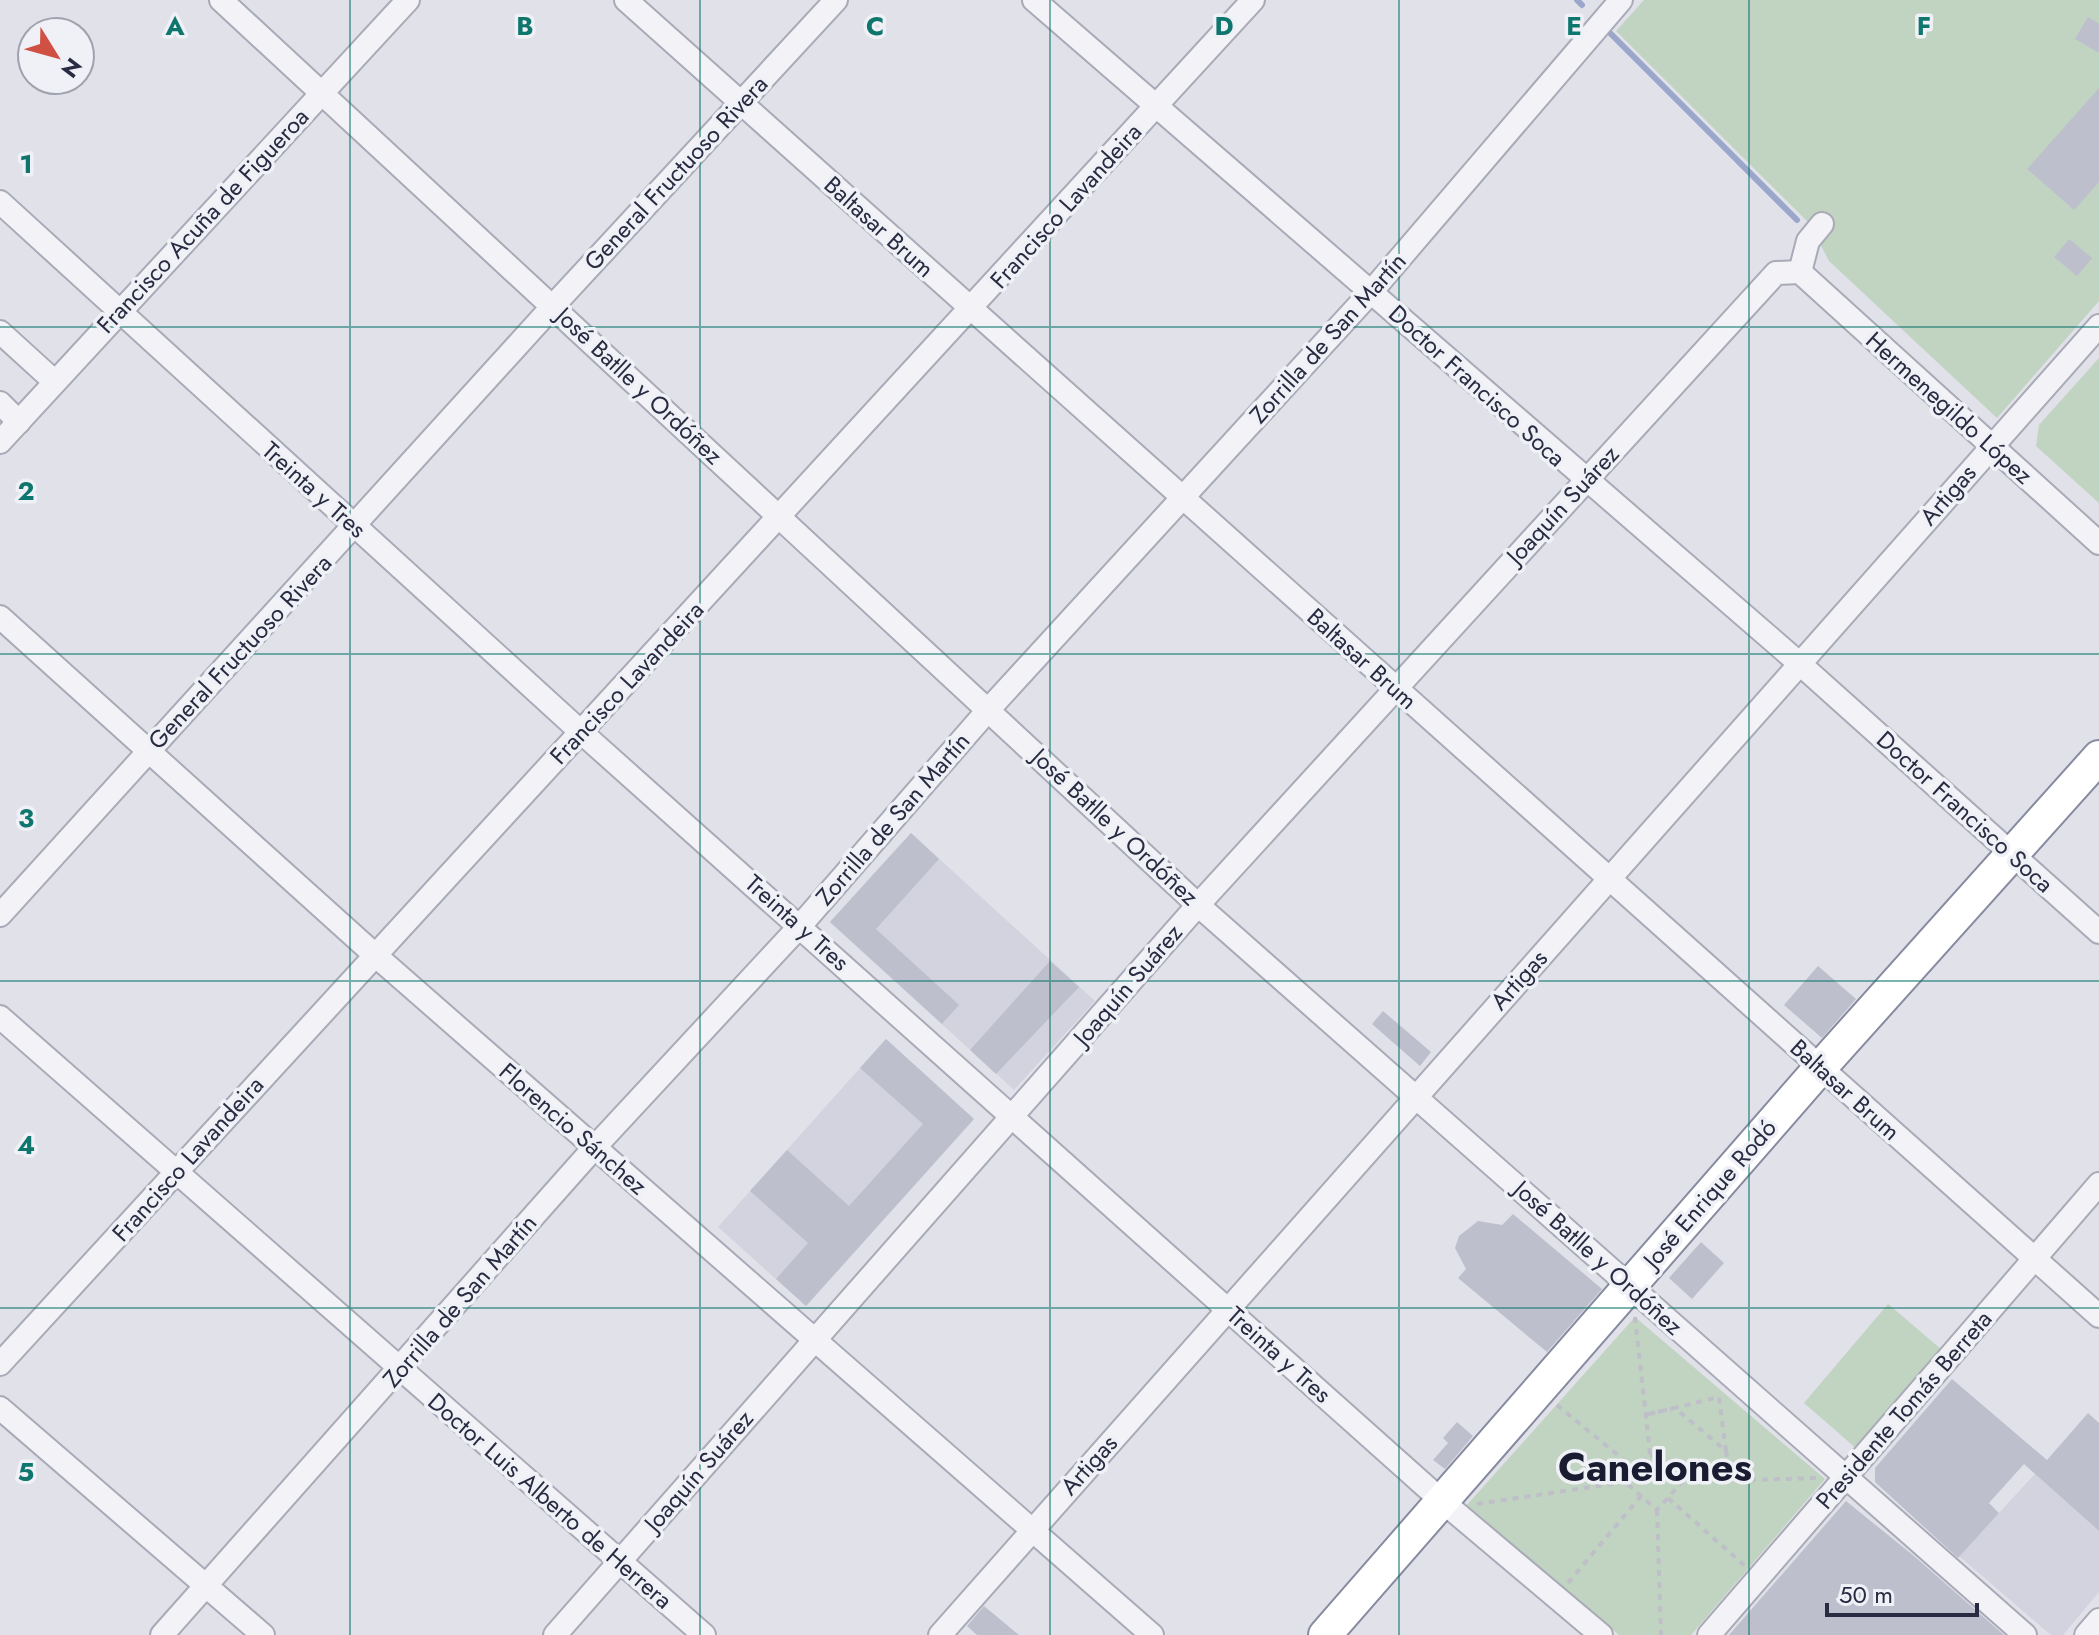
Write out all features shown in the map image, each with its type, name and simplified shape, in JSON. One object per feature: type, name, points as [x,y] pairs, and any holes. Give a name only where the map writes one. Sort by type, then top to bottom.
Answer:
[{"type":"highway","name":"José Enrique Rodó","points":[[1325,1635],[1442,1501],[1633,1301],[1820,1068],[2099,757]]},
{"type":"street","name":"José Batlle y Ordóñez","points":[[221,0],[1198,905],[1416,1095],[1633,1301],[1836,1478],[2025,1635]]},
{"type":"street","name":"Francisco Acuña de Figueroa","points":[[0,442],[408,0]]},
{"type":"street","name":"Baltasar Brum","points":[[626,0],[2099,1316]]},
{"type":"street","name":"General Fructuoso Rivera","points":[[0,915],[553,306],[836,0]]},
{"type":"street","name":"Doctor Francisco Soca","points":[[1034,0],[1584,481],[1800,664],[2099,932]]},
{"type":"street","name":"Francisco Lavandeira","points":[[0,1364],[781,518],[1253,0]]},
{"type":"street","name":"Zorrilla de San Martín","points":[[162,1635],[594,1148],[800,926],[989,709],[1371,292],[1621,0]]},
{"type":"street","name":"Treinta y Tres","points":[[0,202],[581,732],[1442,1501],[1601,1635]]},
{"type":"street","points":[[1800,272],[1808,241],[1822,224]]},
{"type":"street","name":"Joaquín Suárez","points":[[555,1635],[1198,905],[1584,481],[1776,273],[1800,272]]},
{"type":"street","name":"Hermenegildo López","points":[[1800,272],[2099,543]]},
{"type":"street","name":"Artigas","points":[[940,1635],[2099,326]]},
{"type":"street","points":[[0,332],[55,382]]},
{"type":"street","points":[[0,403],[19,422]]},
{"type":"street","name":"Florencio Sánchez","points":[[0,617],[375,955],[1152,1635]]},
{"type":"street","name":"Doctor Luis Alberto de Herrera","points":[[0,1017],[704,1635]]},
{"type":"street","name":"Presidente Tomás Berreta","points":[[1709,1635],[1836,1478],[2099,1184]]},
{"type":"street","points":[[0,1408],[263,1635]]},
{"type":"street","points":[[2086,1635],[2099,1620]]},
{"type":"path","points":[[1633,1301],[1646,1326]]},
{"type":"path","points":[[1625,1327],[1633,1301]]},
{"type":"path","points":[[1633,1301],[1650,1454],[1682,1482]]},
{"type":"path","points":[[1545,1415],[1565,1392]]},
{"type":"path","points":[[1645,1415],[1719,1397],[1730,1478]]},
{"type":"path","points":[[1555,1403],[1636,1470]]},
{"type":"path","points":[[1645,1415],[1675,1408],[1726,1451]]},
{"type":"path","points":[[1476,1495],[1466,1506],[1625,1482],[1650,1454]]},
{"type":"path","points":[[1814,1469],[1836,1478]]},
{"type":"path","points":[[1661,1635],[1657,1510],[1682,1482],[1730,1478],[1836,1478]]},
{"type":"path","points":[[1815,1490],[1836,1478]]},
{"type":"path","points":[[1625,1482],[1657,1510]]},
{"type":"path","points":[[1556,1596],[1641,1496]]},
{"type":"path","points":[[1668,1498],[1758,1577]]},
{"type":"shaded area","points":[[911,833],[1095,1001],[1014,1090],[830,922]]},
{"type":"shaded area","points":[[886,1039],[974,1119],[806,1306],[718,1227]]},
{"type":"shaded area","points":[[2035,1474],[2099,1531],[2099,1592],[2063,1635],[2051,1635],[1959,1556]]},
{"type":"green space","points":[[1644,0],[2099,0],[2099,301],[1997,418],[1829,261],[1809,223],[1616,31]]},
{"type":"green space","points":[[2099,358],[2099,503],[2036,446],[2039,425]]},
{"type":"green space","points":[[1888,1304],[1942,1350],[1857,1449],[1804,1403]]},
{"type":"green space","points":[[1635,1317],[1825,1479],[1691,1635],[1619,1635],[1466,1506]]},
{"type":"building","points":[[2088,17],[2099,24],[2099,53],[2075,39]]},
{"type":"building","points":[[2099,88],[2099,182],[2074,210],[2027,169]]},
{"type":"building","points":[[2069,239],[2092,258],[2077,276],[2054,257]]},
{"type":"building","points":[[911,833],[939,859],[876,929],[959,1005],[942,1024],[830,922]]},
{"type":"building","points":[[1050,961],[1079,987],[996,1074],[970,1050]]},
{"type":"building","points":[[1818,966],[1856,999],[1822,1038],[1784,1005]]},
{"type":"building","points":[[1383,1011],[1431,1052],[1420,1066],[1372,1024]]},
{"type":"building","points":[[886,1039],[974,1119],[806,1306],[776,1279],[808,1243],[750,1191],[787,1150],[849,1206],[923,1124],[860,1068]]},
{"type":"building","points":[[1513,1214],[1602,1289],[1547,1352],[1458,1278],[1466,1269],[1455,1248],[1459,1236],[1478,1221],[1502,1225]]},
{"type":"building","points":[[1701,1242],[1724,1263],[1692,1299],[1669,1278]]},
{"type":"building","points":[[1952,1379],[2047,1460],[2088,1413],[2099,1423],[2099,1531],[2024,1464],[1989,1503],[1999,1513],[1958,1558],[1875,1482],[1875,1468]]},
{"type":"building","points":[[1457,1422],[1473,1436],[1445,1469],[1433,1460],[1448,1443],[1443,1438]]},
{"type":"building","points":[[1846,1501],[1914,1556],[2004,1635],[1729,1635]]},
{"type":"building","points":[[984,1606],[1019,1635],[977,1635],[967,1626]]},
{"type":"waterway","points":[[1577,0],[1582,5]]},
{"type":"waterway","points":[[1607,30],[1797,220]]},
{"type":"district","name":"Canelones","points":[[1655,1467]]}]
